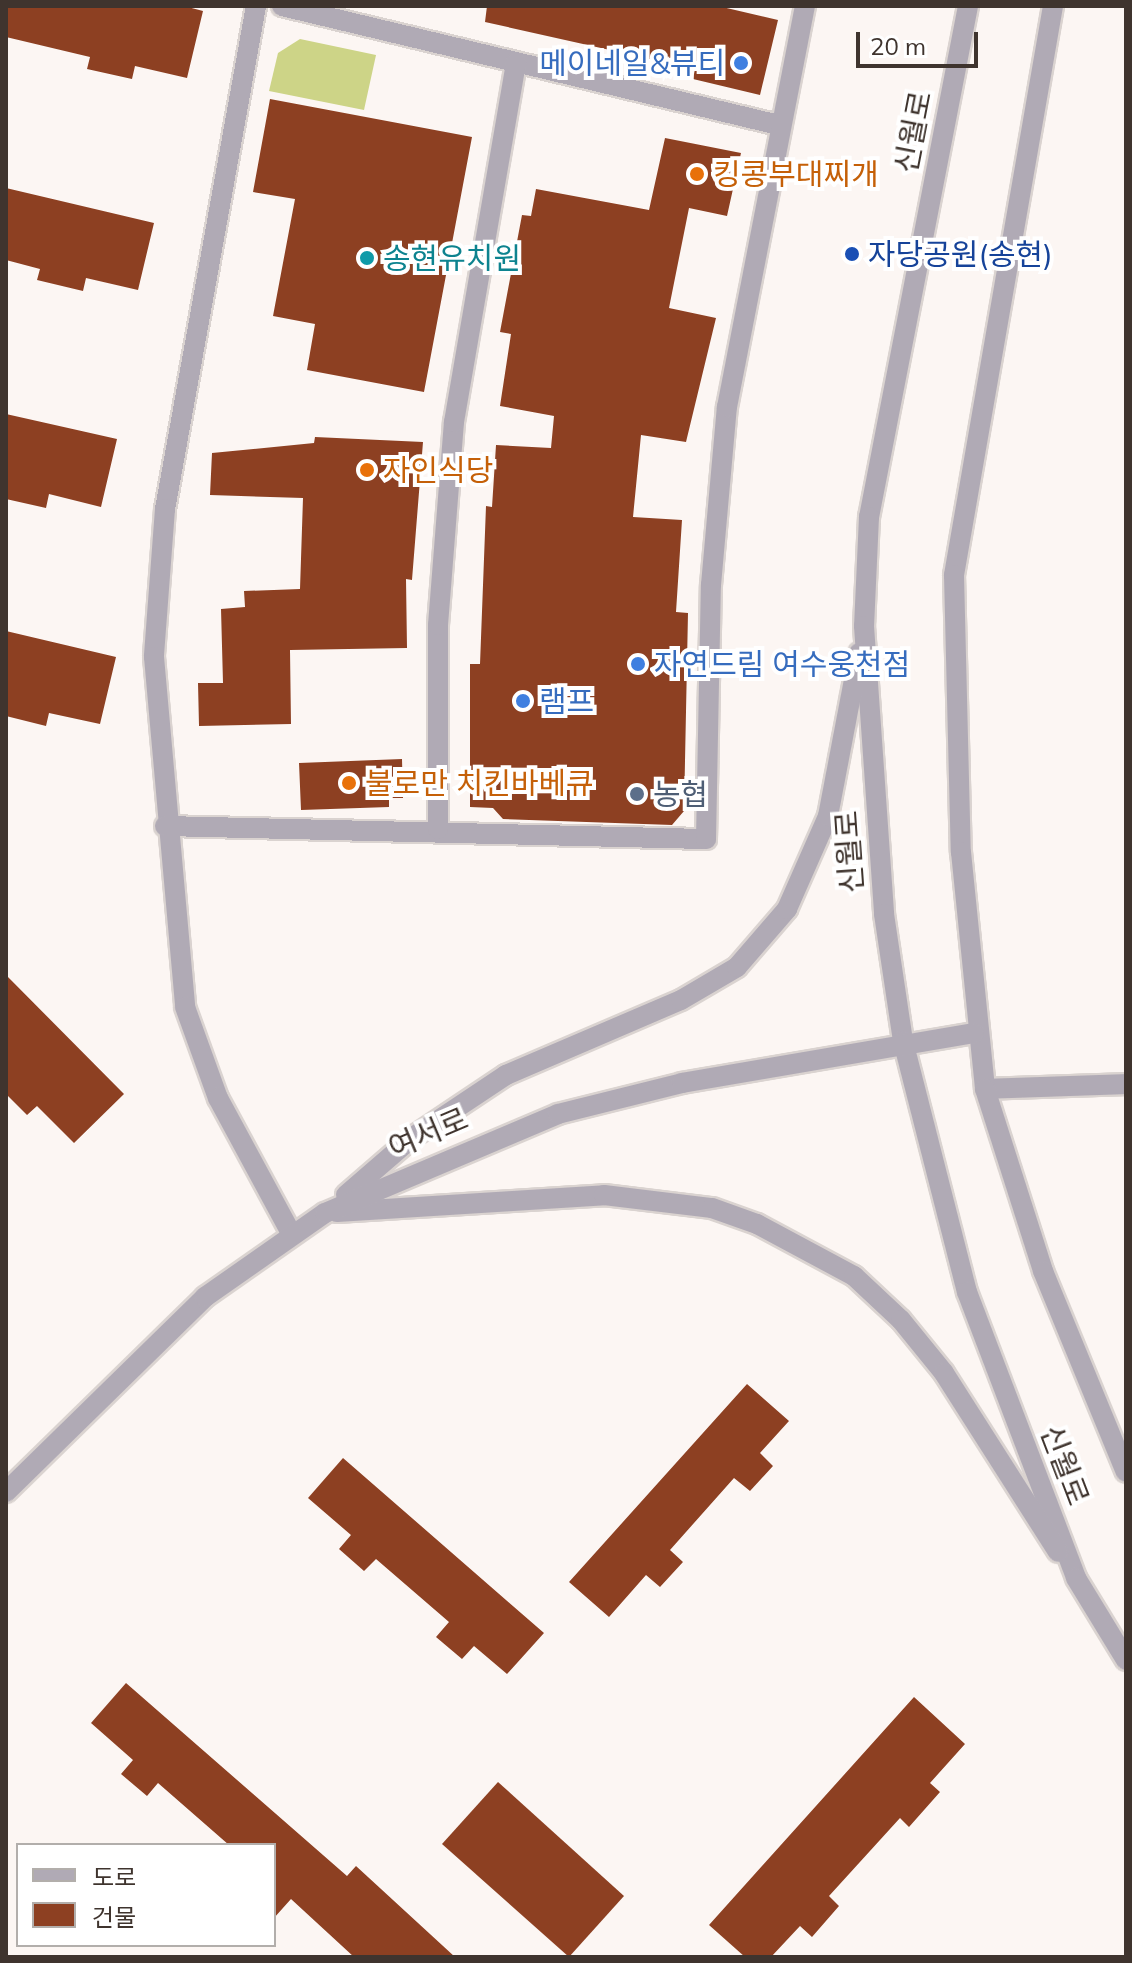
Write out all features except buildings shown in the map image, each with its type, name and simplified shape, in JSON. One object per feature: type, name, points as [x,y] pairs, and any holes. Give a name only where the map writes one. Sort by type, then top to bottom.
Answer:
[{"type":"street","points":[[256,6],[165,509],[154,657],[165,826],[192,1034],[291,1233]]},
{"type":"street","points":[[282,6],[779,125]]},
{"type":"street","points":[[165,826],[438,829],[706,839],[717,500],[742,312],[805,6]]},
{"type":"street","name":"신월로","points":[[968,6],[869,517],[864,626],[884,914],[903,1041],[967,1292],[1076,1578],[1126,1660]]},
{"type":"street","name":"신월로","points":[[1053,6],[954,575],[974,1033],[985,1089],[1043,1271],[1126,1472]]},
{"type":"street","points":[[438,829],[438,625],[454,422],[516,62]]},
{"type":"street","points":[[325,1213],[413,1137],[506,1075],[681,1000],[737,967],[787,909],[828,816],[864,626]]},
{"type":"street","name":"여서로","points":[[6,1492],[205,1297],[291,1233],[325,1213],[558,1114],[903,1041],[974,1033]]},
{"type":"street","points":[[985,1089],[1126,1084]]},
{"type":"street","points":[[325,1213],[620,1196],[712,1208],[807,1247],[854,1276],[944,1373],[1076,1578]]},
{"type":"green space","points":[[300,39],[376,55],[364,110],[269,91],[278,53]]},
{"type":"place","name":"메이네일&뷰티","points":[[741,63]]},
{"type":"place","name":"킹콩부대찌개","points":[[697,174]]},
{"type":"place","name":"자당공원(송현)","points":[[852,254]]},
{"type":"place","name":"송현유치원","points":[[367,258]]},
{"type":"place","name":"자인식당","points":[[367,470]]},
{"type":"place","name":"자연드림 여수웅천점","points":[[638,664]]},
{"type":"place","name":"램프","points":[[523,701]]},
{"type":"place","name":"불로만 치킨바베큐","points":[[349,783]]},
{"type":"place","name":"농협","points":[[637,794]]}]
